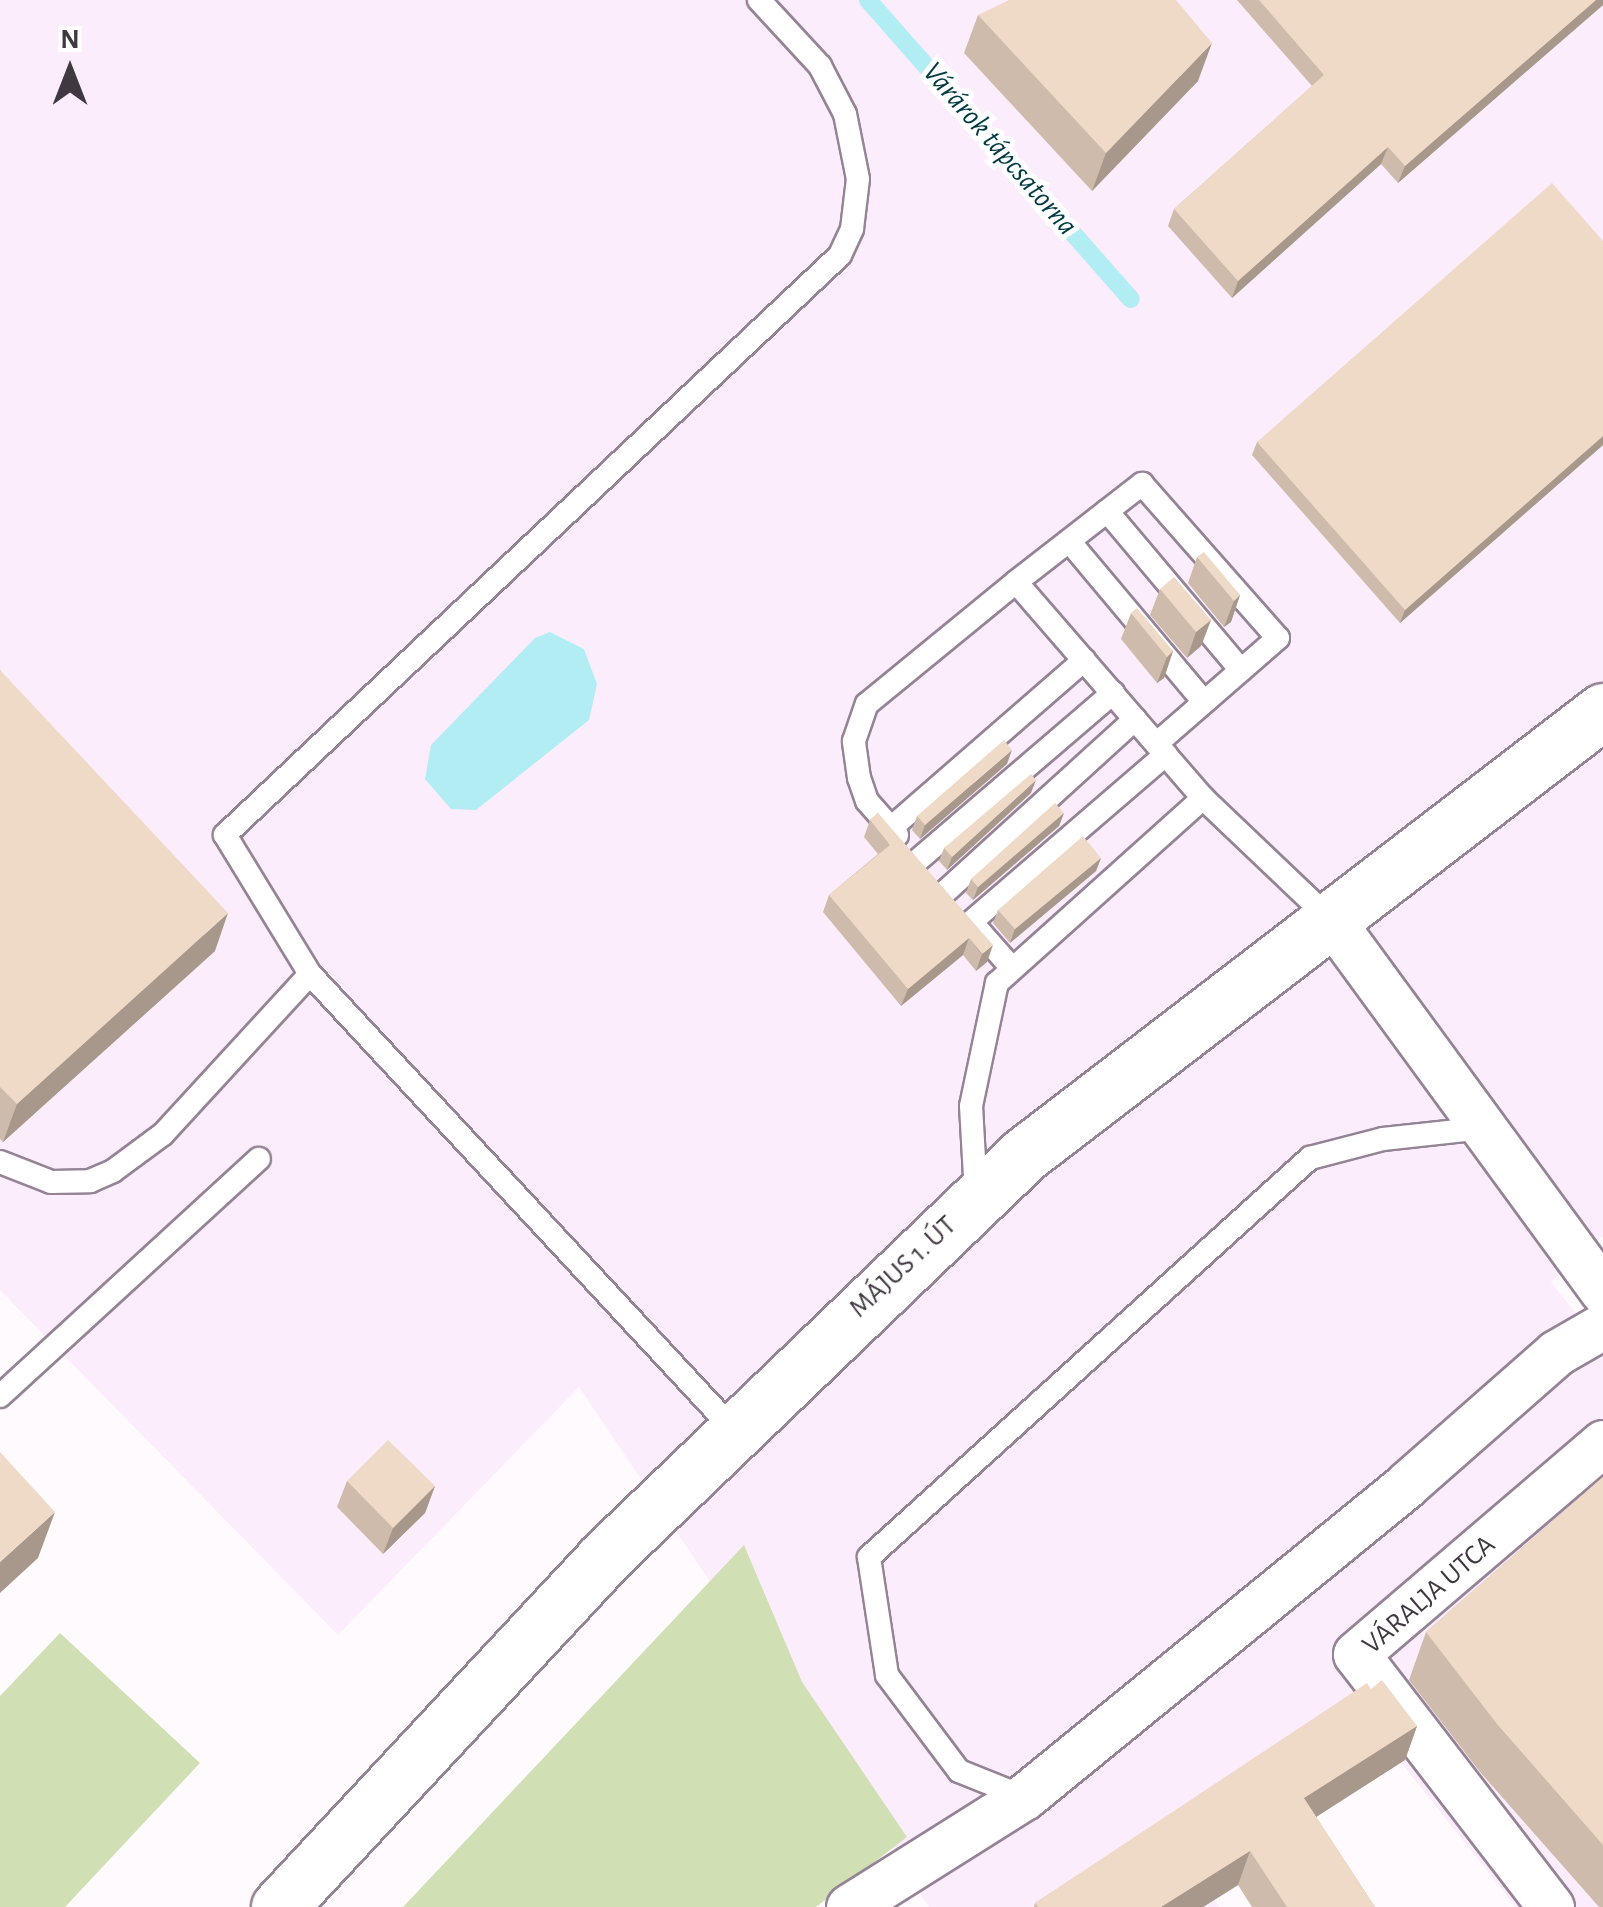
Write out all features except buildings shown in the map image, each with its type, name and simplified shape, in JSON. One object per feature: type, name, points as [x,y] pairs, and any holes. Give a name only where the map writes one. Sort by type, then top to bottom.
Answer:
[{"type":"main road","name":"MÁJUS 1. ÚT","points":[[279,1907],[426,1743],[733,1428],[976,1199],[1201,1013],[1332,921],[1603,711]]},
{"type":"street","points":[[1332,921],[1603,1291]]},
{"type":"street","points":[[849,1907],[1024,1797],[1556,1354],[1603,1326]]},
{"type":"street","name":"VÁRALJA UTCA","points":[[1551,1907],[1356,1654],[1603,1443]]},
{"type":"lane","points":[[733,1428],[310,974],[225,835],[840,255],[852,229],[858,179],[845,114],[820,66],[759,0]]},
{"type":"lane","points":[[971,922],[1161,749],[1204,702],[1278,638],[1142,484],[867,704],[854,742],[868,801],[945,892],[971,922],[1011,968]]},
{"type":"lane","points":[[1107,511],[1241,670]]},
{"type":"lane","points":[[1069,541],[1204,702]]},
{"type":"lane","points":[[1016,582],[1203,798],[1332,921]]},
{"type":"lane","points":[[891,828],[1084,660]]},
{"type":"lane","points":[[918,860],[1113,693]]},
{"type":"lane","points":[[945,892],[1135,718]]},
{"type":"lane","points":[[976,1199],[971,1106],[997,983],[1203,798]]},
{"type":"lane","points":[[0,1162],[52,1182],[113,1172],[163,1134],[310,974]]},
{"type":"lane","points":[[1024,1797],[959,1771],[886,1676],[869,1558],[1310,1158],[1383,1138],[1485,1128]]},
{"type":"lane","points":[[0,1396],[259,1159]]},
{"type":"shaded area","points":[[0,0],[1603,0],[1603,1236],[1551,1282],[1603,1348],[1603,1907],[1516,1907],[1354,1703],[1174,1834],[1219,1907],[929,1907],[579,1387],[338,1635],[0,1290]]},
{"type":"green space","points":[[744,1545],[802,1682],[907,1837],[816,1907],[403,1907]]},
{"type":"green space","points":[[60,1633],[200,1763],[65,1907],[0,1907],[0,1696]]},
{"type":"water","points":[[550,632],[584,649],[597,684],[589,720],[476,810],[451,809],[425,779],[431,745],[535,638]]},
{"type":"waterway","name":"Várárok tápcsatorna","points":[[868,0],[1131,299]]}]
